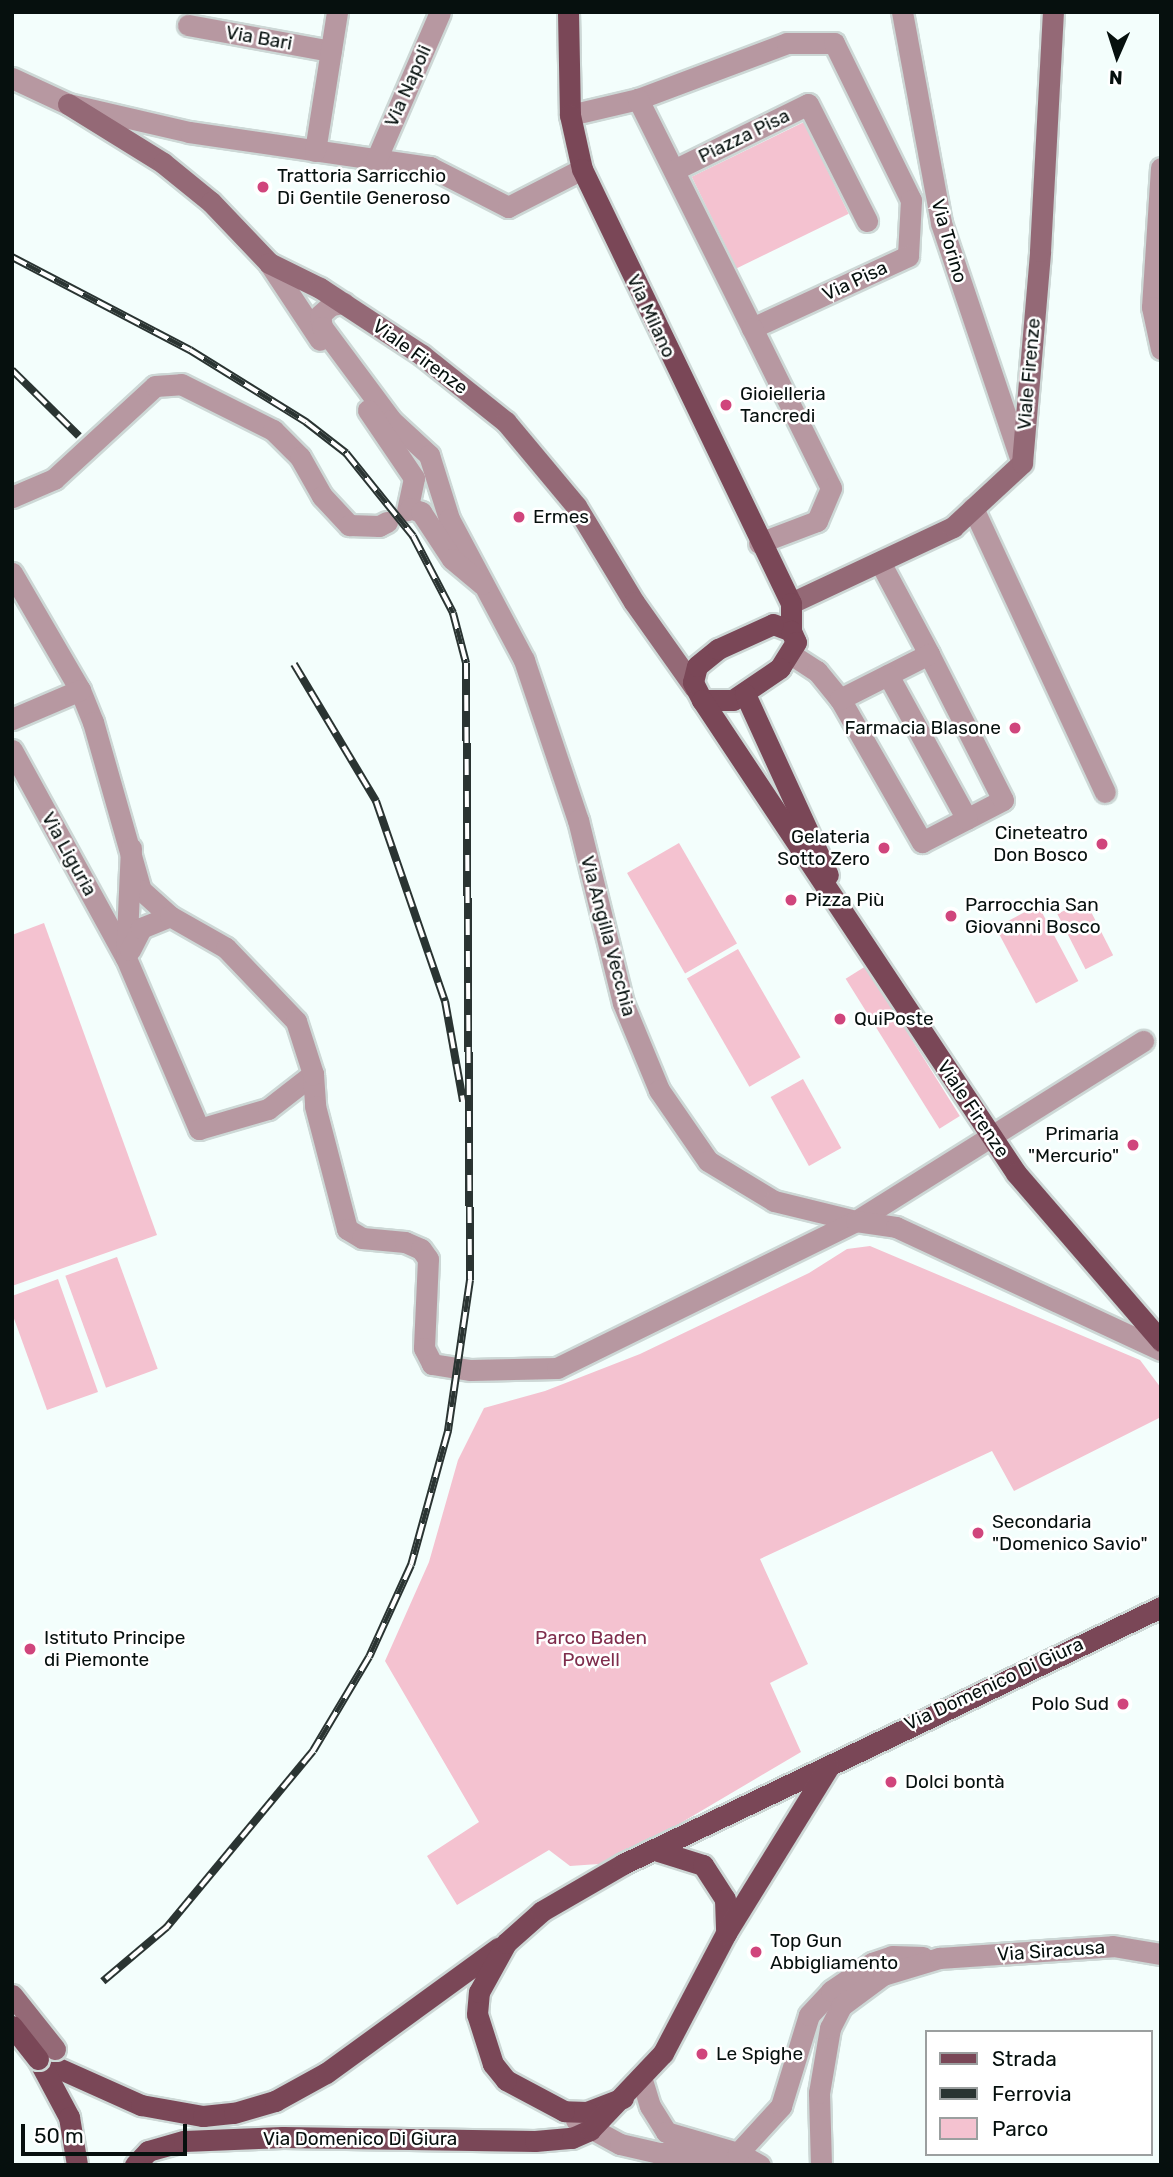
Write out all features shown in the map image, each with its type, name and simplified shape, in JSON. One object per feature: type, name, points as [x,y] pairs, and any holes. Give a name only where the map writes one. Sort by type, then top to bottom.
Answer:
[{"type":"main road","name":"Via Milano","points":[[568,12],[570,115],[582,169],[759,543],[791,603],[782,627],[796,642],[792,655]]},
{"type":"main road","name":"Viale Firenze","points":[[1022,463],[1040,251],[1053,12]]},
{"type":"main road","name":"Viale Firenze","points":[[68,104],[163,163],[211,202],[269,263],[344,303],[422,355],[506,422],[576,506],[634,602],[699,694],[853,931],[1016,1172],[1161,1341]]},
{"type":"main road","points":[[791,603],[881,564],[953,527],[1022,463]]},
{"type":"main road","points":[[782,627],[708,657],[693,674],[699,694],[723,703],[745,694],[792,655]]},
{"type":"main road","name":"Viale Firenze","points":[[745,694],[853,931]]},
{"type":"main road","name":"Via Domenico Di Giura","points":[[623,2098],[587,2112],[564,2112],[506,2080],[484,2046],[477,2014],[479,1992],[506,1943],[542,1911],[623,1864],[658,1852],[1161,1607]]},
{"type":"main road","name":"Via Domenico Di Giura","points":[[135,2165],[148,2151],[184,2141],[283,2137],[535,2141],[572,2138],[590,2130],[642,2080],[663,2053],[726,1933],[830,1766]]},
{"type":"main road","points":[[658,1852],[703,1865],[725,1899],[726,1933]]},
{"type":"main road","points":[[12,2026],[46,2054],[88,2081],[122,2098],[172,2113],[234,2113],[275,2101],[326,2073],[506,1943]]},
{"type":"main road","points":[[12,1995],[46,2054],[69,2117],[77,2165]]},
{"type":"street","points":[[315,151],[337,12]]},
{"type":"street","name":"Via Napoli","points":[[376,160],[440,12]]},
{"type":"street","name":"Via Torino","points":[[902,12],[941,223],[1022,463]]},
{"type":"street","name":"Via Bari","points":[[188,25],[331,51]]},
{"type":"street","name":"Via Pisa","points":[[570,115],[638,99],[787,43],[834,43],[911,200],[908,256],[752,328]]},
{"type":"street","points":[[12,78],[68,104],[189,132],[430,167],[508,207],[582,169]]},
{"type":"street","points":[[638,99],[831,488],[817,522],[759,543]]},
{"type":"street","name":"Piazza Pisa","points":[[674,170],[808,104],[867,221]]},
{"type":"street","points":[[1161,168],[1152,307],[1161,349]]},
{"type":"street","name":"Via Angilla Vecchia","points":[[269,263],[414,478],[408,509],[421,512],[452,559],[489,589]]},
{"type":"street","name":"Via Angilla Vecchia","points":[[344,303],[331,305],[320,315],[322,327],[391,420],[429,455],[449,519],[489,589],[533,684],[578,820],[623,1003],[659,1090],[708,1161],[774,1201],[856,1221],[896,1227],[1161,1350]]},
{"type":"street","points":[[12,497],[54,479],[155,386],[181,384],[273,430],[300,457],[322,496],[349,525],[379,526],[387,522]]},
{"type":"street","points":[[973,508],[1105,792]]},
{"type":"street","points":[[792,655],[817,671],[840,699],[922,842],[1003,800],[881,564]]},
{"type":"street","points":[[12,573],[80,690],[131,848],[141,890],[170,916],[226,948],[296,1021],[313,1074],[315,1106],[347,1229],[362,1238],[405,1242],[421,1249],[428,1259],[424,1348],[432,1364],[471,1370],[557,1368],[856,1221],[990,1134],[1143,1041]]},
{"type":"street","points":[[840,699],[929,654]]},
{"type":"street","points":[[888,675],[967,819]]},
{"type":"street","points":[[12,719],[80,690]]},
{"type":"street","name":"Via Liguria","points":[[12,750],[125,958],[199,1129],[268,1108],[313,1074]]},
{"type":"street","points":[[125,958],[131,848]]},
{"type":"street","points":[[125,958],[141,928],[170,916]]},
{"type":"street","name":"Via Siracusa","points":[[736,2159],[781,2106],[809,2015],[831,1991],[872,1963],[892,1956],[939,1958],[1113,1947],[1161,1954]]},
{"type":"street","name":"Via Siracusa","points":[[821,2165],[819,2093],[824,2051],[841,2006],[883,1975],[939,1958]]},
{"type":"street","points":[[642,2080],[650,2106],[666,2132],[736,2159],[760,2165]]},
{"type":"street","name":"Via Domenico Di Giura","points":[[564,2112],[590,2130],[620,2144],[659,2153],[736,2159]]},
{"type":"green space","points":[[804,122],[849,214],[736,268],[692,177]]},
{"type":"green space","points":[[679,843],[737,943],[685,973],[627,873]]},
{"type":"green space","points":[[1085,900],[1113,955],[1086,969],[1057,914]]},
{"type":"green space","points":[[1038,905],[1078,981],[1036,1003],[996,928]]},
{"type":"green space","points":[[44,923],[157,1235],[12,1286],[12,935]]},
{"type":"green space","points":[[738,949],[800,1057],[749,1087],[687,978]]},
{"type":"green space","points":[[866,966],[960,1116],[939,1129],[846,979]]},
{"type":"green space","points":[[803,1079],[841,1148],[809,1166],[771,1097]]},
{"type":"green space","name":"Parco Baden Powell","points":[[870,1246],[1140,1360],[1161,1388],[1161,1417],[1014,1491],[992,1451],[760,1559],[808,1664],[770,1683],[801,1752],[613,1863],[570,1866],[549,1850],[457,1905],[427,1856],[479,1822],[385,1661],[429,1562],[458,1460],[484,1408],[545,1391],[640,1354],[809,1273],[847,1249]]},
{"type":"green space","points":[[117,1257],[158,1369],[106,1388],[65,1276]]},
{"type":"green space","points":[[58,1279],[98,1392],[47,1410],[12,1313],[12,1296]]},
{"type":"railway","points":[[12,257],[190,350],[306,422],[346,453],[413,536],[453,613],[466,663],[470,1280],[448,1431],[411,1565],[369,1657],[313,1751],[167,1927],[103,1981]]},
{"type":"railway","points":[[12,370],[79,436]]},
{"type":"railway","points":[[294,664],[376,801],[445,1001],[463,1101]]},
{"type":"place","name":"Trattoria Sarricchio Di Gentile Generoso","points":[[263,187]]},
{"type":"place","name":"Gioielleria Tancredi","points":[[726,405]]},
{"type":"place","name":"Ermes","points":[[519,517]]},
{"type":"place","name":"Farmacia Blasone","points":[[1015,728]]},
{"type":"place","name":"Cineteatro Don Bosco","points":[[1102,844]]},
{"type":"place","name":"Gelateria Sotto Zero","points":[[884,848]]},
{"type":"place","name":"Pizza Più","points":[[791,900]]},
{"type":"place","name":"Parrocchia San Giovanni Bosco","points":[[951,916]]},
{"type":"place","name":"QuiPoste","points":[[840,1019]]},
{"type":"place","name":"Primaria \"Mercurio\"","points":[[1133,1145]]},
{"type":"place","name":"Secondaria \"Domenico Savio\"","points":[[978,1533]]},
{"type":"place","name":"Istituto Principe di Piemonte","points":[[30,1649]]},
{"type":"place","name":"Polo Sud","points":[[1123,1704]]},
{"type":"place","name":"Dolci bontà","points":[[891,1782]]},
{"type":"place","name":"Top Gun Abbigliamento","points":[[756,1952]]},
{"type":"place","name":"Le Spighe","points":[[702,2054]]}]
